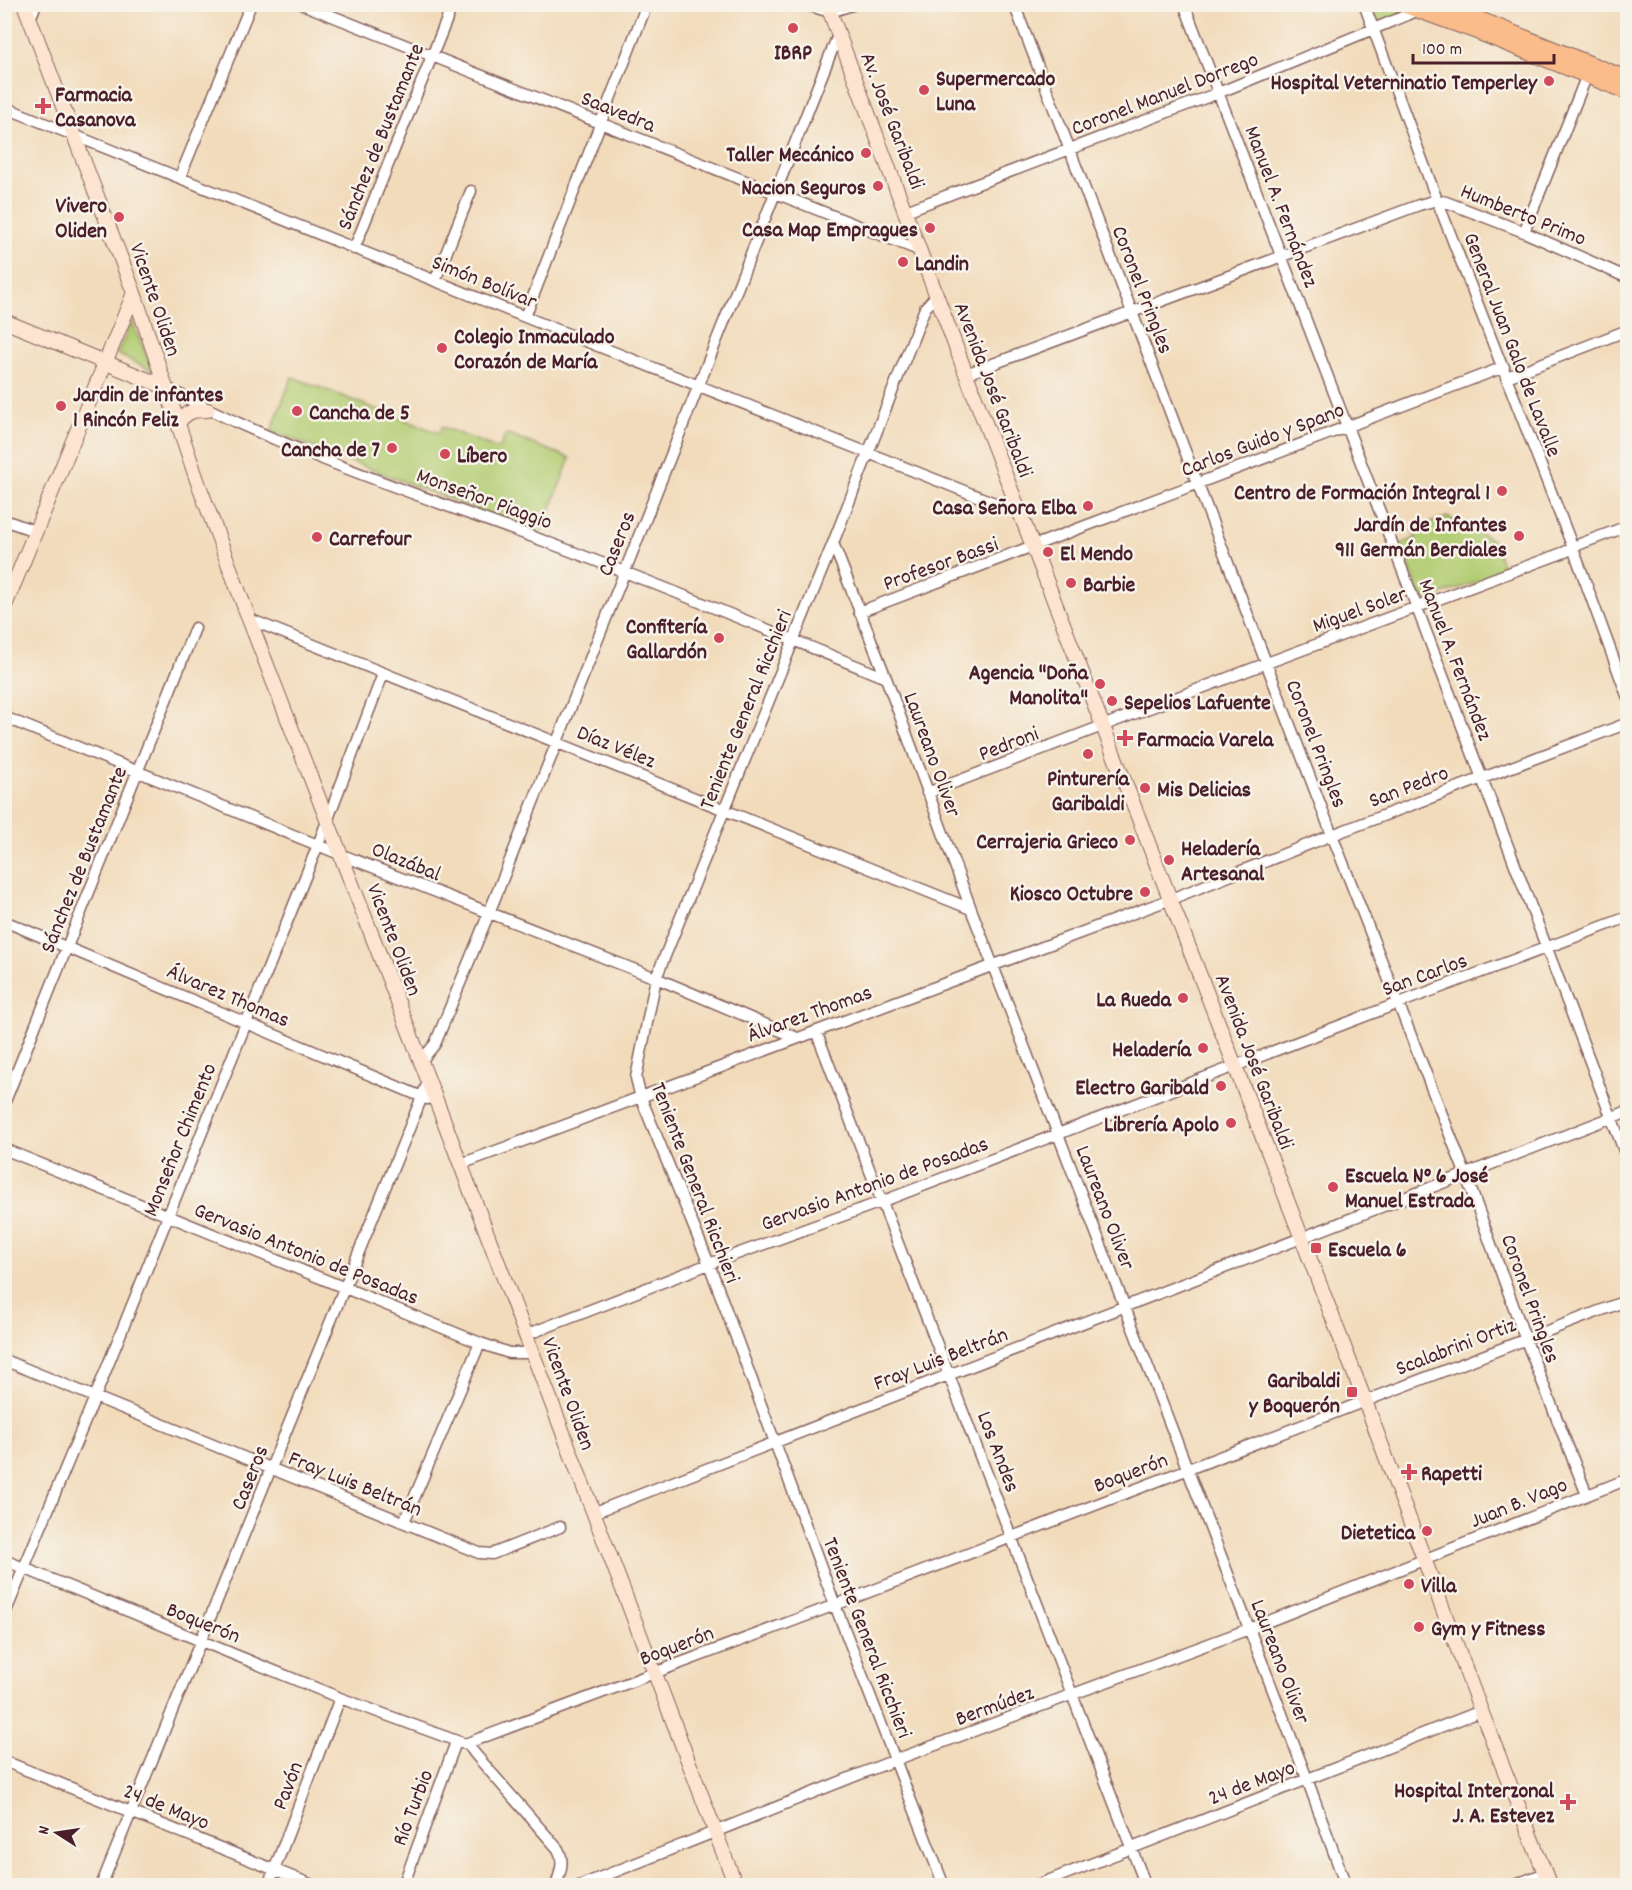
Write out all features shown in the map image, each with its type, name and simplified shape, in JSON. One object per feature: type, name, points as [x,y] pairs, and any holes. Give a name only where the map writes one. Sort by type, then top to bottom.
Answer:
[{"type":"main road","points":[[1401,4],[1427,8],[1628,92]]},
{"type":"main road","points":[[1441,4],[1628,79]]},
{"type":"street","name":"Vicente Oliden","points":[[24,4],[134,293],[165,387],[249,619],[438,1104],[736,1886]]},
{"type":"street","points":[[30,20],[36,4]]},
{"type":"street","points":[[180,177],[251,4]]},
{"type":"street","name":"Saavedra","points":[[302,4],[921,252]]},
{"type":"street","name":"Sánchez de Bustamante","points":[[354,249],[453,4]]},
{"type":"street","points":[[525,317],[647,4]]},
{"type":"street","points":[[804,4],[828,8],[855,4]]},
{"type":"street","name":"Coronel Pringles","points":[[1014,4],[1587,1495]]},
{"type":"street","name":"Manuel A. Fernández","points":[[1184,4],[1628,1161]]},
{"type":"street","name":"General Juan Galo de Lavalle","points":[[1364,4],[1437,200],[1573,548],[1628,698]]},
{"type":"street","name":"Av. José Garibaldi","points":[[828,8],[921,252]]},
{"type":"street","name":"Coronel Manuel Dorrego","points":[[906,211],[1218,93],[1427,8]]},
{"type":"street","name":"Caseros","points":[[421,1061],[435,1044],[489,913],[838,35]]},
{"type":"street","points":[[1524,232],[1587,75]]},
{"type":"street","name":"Simón Bolívar","points":[[4,107],[699,386],[997,504],[1019,509]]},
{"type":"street","points":[[435,281],[471,191]]},
{"type":"street","points":[[966,375],[1281,255],[1437,200]]},
{"type":"street","name":"Humberto Primo","points":[[1437,200],[1524,232],[1628,278]]},
{"type":"street","name":"Avenida José Garibaldi","points":[[921,252],[966,375],[1171,899],[1365,1401],[1481,1711],[1548,1879]]},
{"type":"street","points":[[4,608],[134,293]]},
{"type":"street","name":"Teniente General Ricchieri","points":[[937,295],[926,308],[656,978],[636,1078],[641,1098],[709,1264],[835,1605],[944,1886]]},
{"type":"street","name":"Monseñor Piaggio","points":[[4,321],[165,387],[208,410],[403,489],[625,572],[886,678]]},
{"type":"street","name":"Carlos Guido y Spano","points":[[1035,548],[1347,426],[1628,330]]},
{"type":"street","points":[[178,423],[184,414],[191,411],[208,410]]},
{"type":"street","points":[[4,520],[35,531]]},
{"type":"street","name":"Miguel Soler","points":[[1103,727],[1628,526]]},
{"type":"street","name":"Laureano Oliver","points":[[832,543],[886,678],[971,909],[1308,1781],[1346,1886]]},
{"type":"street","name":"Profesor Bassi","points":[[859,612],[1035,548]]},
{"type":"street","name":"Díaz Vélez","points":[[249,619],[971,909]]},
{"type":"street","name":"Sánchez de Bustamante","points":[[4,1104],[195,628]]},
{"type":"street","name":"Monseñor Chimento","points":[[4,1616],[318,845],[383,674]]},
{"type":"street","name":"Olazábal","points":[[4,717],[342,855],[656,978],[795,1038]]},
{"type":"street","name":"San Pedro","points":[[1171,899],[1332,835],[1628,723]]},
{"type":"street","name":"Pedroni","points":[[927,793],[1103,727]]},
{"type":"street","name":"Álvarez Thomas","points":[[461,1164],[1171,899]]},
{"type":"street","name":"San Carlos","points":[[1235,1066],[1628,917]]},
{"type":"street","name":"Álvarez Thomas","points":[[4,921],[438,1104]]},
{"type":"street","name":"Los Andes","points":[[816,1031],[1146,1886]]},
{"type":"street","name":"Gervasio Antonio de Posadas","points":[[526,1335],[1235,1066]]},
{"type":"street","name":"Caseros","points":[[101,1886],[428,1082]]},
{"type":"street","name":"Fray Luis Beltrán","points":[[593,1513],[1628,1111]]},
{"type":"street","name":"Gervasio Antonio de Posadas","points":[[4,1149],[480,1343],[509,1353],[531,1353]]},
{"type":"street","name":"Scalabrini Ortiz","points":[[1365,1401],[1628,1300]]},
{"type":"street","points":[[404,1522],[480,1343]]},
{"type":"street","name":"Fray Luis Beltrán","points":[[4,1360],[485,1554],[492,1554],[560,1527]]},
{"type":"street","name":"Boquerón","points":[[4,1560],[339,1698],[456,1742],[468,1744],[1012,1538],[1365,1401]]},
{"type":"street","name":"Juan B. Vago","points":[[1424,1560],[1628,1479]]},
{"type":"street","name":"Bermúdez","points":[[579,1886],[715,1830],[1249,1629],[1424,1560]]},
{"type":"street","name":"Pavón","points":[[268,1886],[339,1698]]},
{"type":"street","name":"24 de Mayo","points":[[1035,1886],[1308,1781],[1481,1711]]},
{"type":"street","name":"Río Turbio","points":[[403,1886],[456,1742]]},
{"type":"street","points":[[468,1744],[558,1849],[563,1863],[556,1886]]},
{"type":"street","name":"24 de Mayo","points":[[4,1761],[315,1886]]},
{"type":"street","points":[[1512,1886],[1548,1879]]},
{"type":"green space","points":[[1365,5],[1393,5],[1416,11],[1375,30]]},
{"type":"green space","points":[[132,321],[153,371],[117,354]]},
{"type":"green space","name":"Líbero","points":[[292,377],[439,433],[442,427],[499,449],[506,434],[570,458],[541,534],[271,431]]},
{"type":"green space","points":[[1447,517],[1493,540],[1505,572],[1426,600],[1421,598],[1401,544],[1416,538],[1413,529]]},
{"type":"place","name":"IBRP","points":[[793,28]]},
{"type":"place","name":"Hospital Veterninatio Temperley","points":[[1549,81]]},
{"type":"place","name":"Supermercado Luna","points":[[924,90]]},
{"type":"place","name":"Farmacia Casanova","points":[[43,106]]},
{"type":"place","name":"Taller Mecánico","points":[[866,153]]},
{"type":"place","name":"Nacion Seguros","points":[[878,186]]},
{"type":"place","name":"Vivero Oliden","points":[[119,217]]},
{"type":"place","name":"Casa Map Empragues","points":[[930,228]]},
{"type":"place","name":"Landin","points":[[903,262]]},
{"type":"place","name":"Colegio Inmaculado Corazón de María","points":[[442,348]]},
{"type":"place","name":"Jardin de infantes 1 Rincón Feliz","points":[[61,406]]},
{"type":"place","name":"Cancha de 5","points":[[297,411]]},
{"type":"place","name":"Cancha de 7","points":[[392,448]]},
{"type":"place","name":"Líbero","points":[[445,454]]},
{"type":"place","name":"Centro de Formación Integral 1","points":[[1502,491]]},
{"type":"place","name":"Casa Señora Elba","points":[[1088,506]]},
{"type":"place","name":"Jardín de Infantes 911 Germán Berdiales","points":[[1519,536]]},
{"type":"place","name":"Carrefour","points":[[317,537]]},
{"type":"place","name":"El Mendo","points":[[1048,552]]},
{"type":"place","name":"Barbie","points":[[1071,583]]},
{"type":"place","name":"Confitería Gallardón","points":[[719,638]]},
{"type":"place","name":"Agencia \"Doña Manolita\"","points":[[1100,684]]},
{"type":"place","name":"Sepelios Lafuente","points":[[1112,701]]},
{"type":"place","name":"Farmacia Varela","points":[[1125,738]]},
{"type":"place","name":"Pinturería Garibaldi","points":[[1088,754]]},
{"type":"place","name":"Mis Delicias","points":[[1145,788]]},
{"type":"place","name":"Cerrajeria Grieco","points":[[1130,840]]},
{"type":"place","name":"Heladería Artesanal","points":[[1169,860]]},
{"type":"place","name":"Kiosco Octubre","points":[[1145,892]]},
{"type":"place","name":"La Rueda","points":[[1183,998]]},
{"type":"place","name":"Heladería","points":[[1203,1048]]},
{"type":"place","name":"Electro Garibald","points":[[1221,1086]]},
{"type":"place","name":"Librería Apolo","points":[[1231,1123]]},
{"type":"place","name":"Escuela N° 6 José Manuel Estrada","points":[[1333,1187]]},
{"type":"place","name":"Escuela 6","points":[[1316,1248]]},
{"type":"place","name":"Garibaldi y Boquerón","points":[[1352,1392]]},
{"type":"place","name":"Rapetti","points":[[1409,1472]]},
{"type":"place","name":"Dietetica","points":[[1427,1531]]},
{"type":"place","name":"Villa","points":[[1409,1584]]},
{"type":"place","name":"Gym y Fitness","points":[[1419,1627]]},
{"type":"place","name":"Hospital Interzonal J. A. Estevez","points":[[1568,1802]]}]
